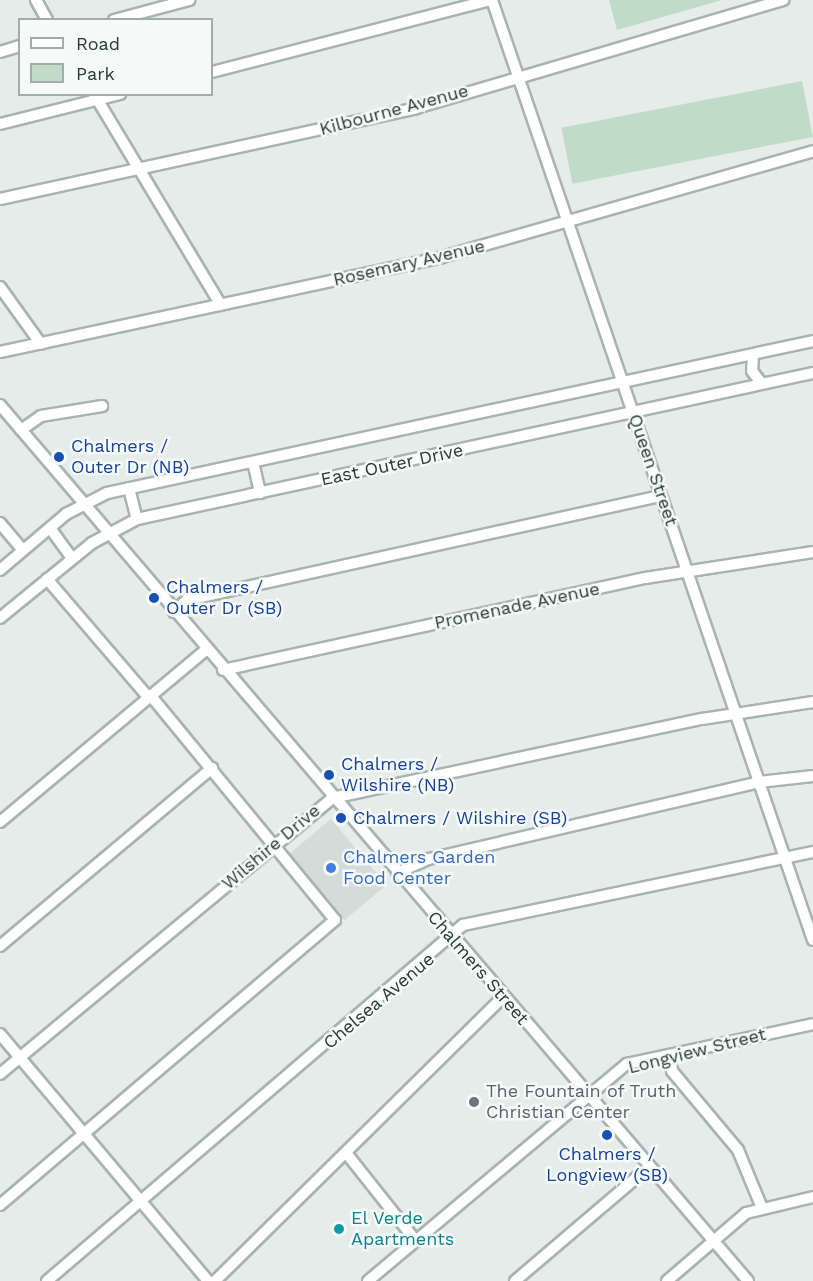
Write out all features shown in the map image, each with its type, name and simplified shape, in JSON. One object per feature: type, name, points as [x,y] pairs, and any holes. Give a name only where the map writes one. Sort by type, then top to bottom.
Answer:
[{"type":"street","points":[[36,0],[46,18]]},
{"type":"street","points":[[122,18],[189,0]]},
{"type":"street","points":[[213,72],[491,0]]},
{"type":"street","name":"Queen Street","points":[[491,0],[813,940]]},
{"type":"street","name":"Kilbourne Avenue","points":[[0,199],[398,112],[518,75],[783,0]]},
{"type":"street","points":[[0,52],[18,47]]},
{"type":"street","points":[[0,124],[95,97],[221,305]]},
{"type":"street","name":"Rosemary Avenue","points":[[0,352],[221,305],[569,225],[813,152]]},
{"type":"street","points":[[0,287],[41,344]]},
{"type":"street","name":"East Outer Drive","points":[[0,570],[50,528],[84,504],[129,488],[813,341]]},
{"type":"street","points":[[753,354],[751,366],[762,384]]},
{"type":"street","name":"East Outer Drive","points":[[0,618],[72,558],[107,533],[137,519],[813,373]]},
{"type":"street","name":"Chalmers Street","points":[[0,405],[332,798],[748,1281]]},
{"type":"street","points":[[21,430],[41,416],[102,406]]},
{"type":"street","points":[[253,462],[260,494]]},
{"type":"street","points":[[129,488],[137,519]]},
{"type":"street","points":[[174,612],[188,600],[661,496]]},
{"type":"street","points":[[0,523],[23,550]]},
{"type":"street","points":[[50,528],[72,558]]},
{"type":"street","name":"Promenade Avenue","points":[[223,670],[687,570],[813,552]]},
{"type":"street","points":[[0,1204],[335,920],[212,768],[47,579]]},
{"type":"street","points":[[0,822],[206,650]]},
{"type":"street","name":"Wilshire Drive","points":[[0,1074],[273,844],[332,798],[735,713],[813,702]]},
{"type":"street","points":[[0,946],[212,768]]},
{"type":"street","points":[[397,873],[429,859],[759,782],[813,776]]},
{"type":"street","name":"Chelsea Avenue","points":[[47,1281],[463,925],[813,852]]},
{"type":"street","points":[[215,1281],[503,997]]},
{"type":"street","name":"Longview Street","points":[[368,1281],[627,1064],[813,1024]]},
{"type":"street","points":[[0,1034],[208,1281]]},
{"type":"street","points":[[669,1055],[672,1071],[738,1150],[762,1208]]},
{"type":"street","points":[[346,1154],[416,1241]]},
{"type":"street","points":[[515,1281],[649,1167]]},
{"type":"street","points":[[667,1281],[746,1213],[813,1197]]},
{"type":"shaded area","points":[[331,819],[386,885],[344,920],[289,854]]},
{"type":"green space","points":[[609,0],[722,0],[617,30]]},
{"type":"green space","points":[[802,81],[813,137],[572,184],[562,128]]},
{"type":"place","name":"Chalmers / Outer Dr (NB)","points":[[59,457]]},
{"type":"place","name":"Chalmers / Outer Dr (SB)","points":[[154,598]]},
{"type":"place","name":"Chalmers / Wilshire (NB)","points":[[329,775]]},
{"type":"place","name":"Chalmers / Wilshire (SB)","points":[[341,818]]},
{"type":"place","name":"Chalmers Garden Food Center","points":[[331,868]]},
{"type":"place","name":"The Fountain of Truth Christian Center","points":[[474,1102]]},
{"type":"place","name":"Chalmers / Longview (SB)","points":[[607,1135]]},
{"type":"place","name":"El Verde Apartments","points":[[339,1229]]}]
